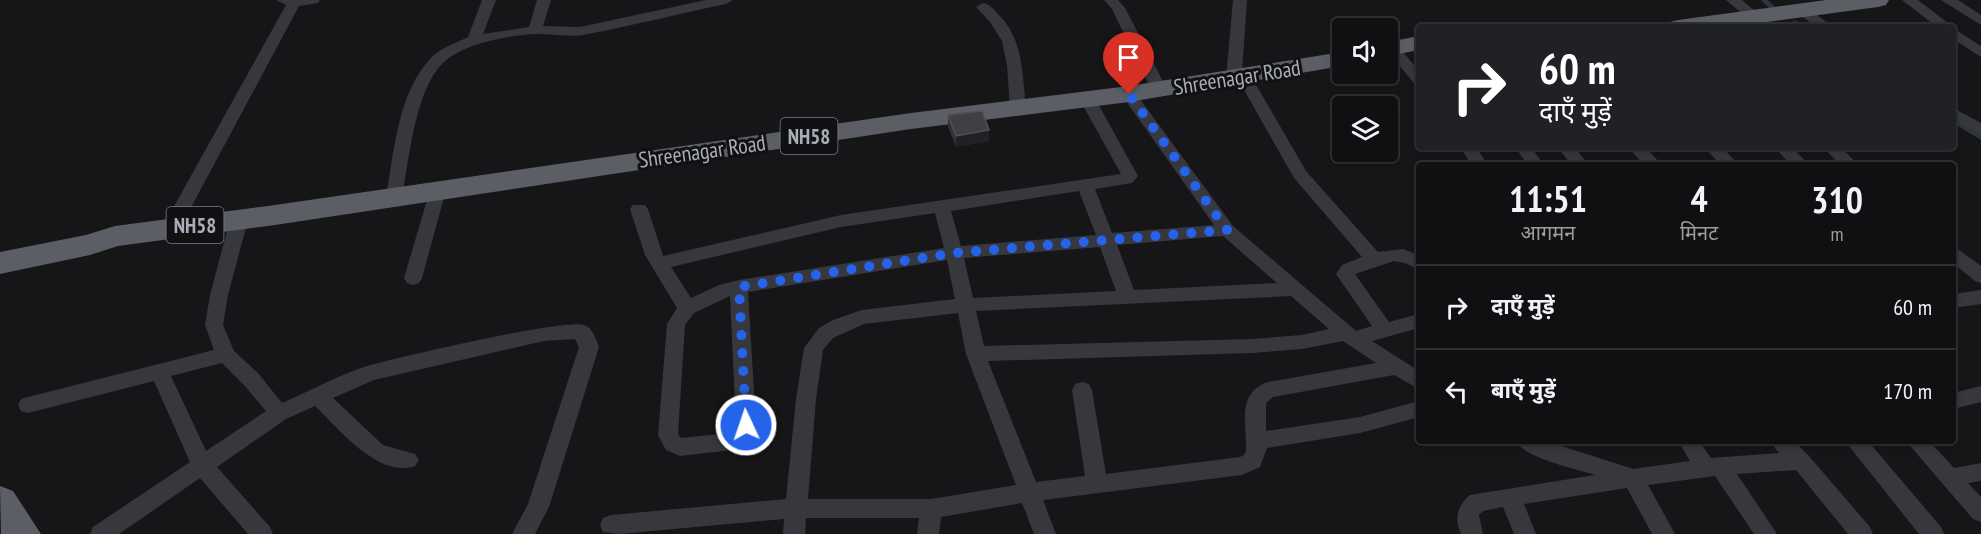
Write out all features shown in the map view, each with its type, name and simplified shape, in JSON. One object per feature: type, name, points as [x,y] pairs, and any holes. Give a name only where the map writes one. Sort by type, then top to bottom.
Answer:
[{"type":"highway","points":[[1716,24],[1843,2],[1878,0]]},
{"type":"highway","points":[[1398,47],[1416,44]]},
{"type":"highway","name":"Shreenagar Road","points":[[239,220],[911,121],[1088,100],[1332,61]]},
{"type":"highway","name":"NH58","points":[[3,260],[92,234],[115,236],[239,220]]},
{"type":"highway","points":[[0,501],[22,534]]},
{"type":"street","points":[[171,228],[290,1],[314,0]]},
{"type":"street","points":[[474,40],[489,0]]},
{"type":"street","points":[[535,30],[544,0]]},
{"type":"street","points":[[394,196],[410,113],[421,85],[437,60],[474,40],[535,30],[580,31],[726,0]]},
{"type":"street","points":[[1111,0],[1118,8],[1159,89]]},
{"type":"street","points":[[1240,0],[1239,77],[1300,174],[1375,260]]},
{"type":"street","points":[[1733,0],[1755,18]]},
{"type":"street","points":[[1909,0],[1942,24]]},
{"type":"street","points":[[1948,0],[1981,21]]},
{"type":"street","points":[[983,8],[999,21],[1008,33],[1014,51],[1018,108]]},
{"type":"street","points":[[1800,9],[1822,24]]},
{"type":"street","points":[[1956,34],[1981,53]]},
{"type":"street","points":[[1398,58],[1416,77]]},
{"type":"street","points":[[1129,94],[1227,230],[1350,336],[1416,379]]},
{"type":"street","points":[[659,262],[841,221],[1086,187],[1126,179],[1130,176],[1088,100]]},
{"type":"street","points":[[1956,115],[1981,130]]},
{"type":"street","points":[[1568,150],[1578,162]]},
{"type":"street","points":[[1639,150],[1651,162]]},
{"type":"street","points":[[1715,150],[1728,162]]},
{"type":"street","points":[[1785,150],[1798,162]]},
{"type":"street","points":[[1834,150],[1847,162]]},
{"type":"street","points":[[1086,187],[1128,297]]},
{"type":"street","points":[[413,278],[438,190]]},
{"type":"street","points":[[942,208],[976,354],[1045,534]]},
{"type":"street","points":[[639,209],[647,239],[687,308]]},
{"type":"street","points":[[239,220],[219,296],[214,325],[226,355],[251,379],[279,413]]},
{"type":"street","points":[[739,287],[746,425],[741,436],[732,441],[680,447],[673,444],[668,435],[676,324],[687,308],[725,290],[739,287],[954,253],[1227,230]]},
{"type":"street","points":[[1385,330],[1345,274],[1375,260],[1403,254],[1411,256],[1416,261]]},
{"type":"street","points":[[1956,256],[1981,276]]},
{"type":"street","points":[[794,534],[806,399],[814,348],[826,333],[840,325],[862,317],[965,305],[1295,289]]},
{"type":"street","points":[[1956,301],[1981,297]]},
{"type":"street","points":[[976,354],[1252,346],[1350,336],[1416,322]]},
{"type":"street","points":[[101,534],[279,413],[370,373],[544,334],[580,331],[589,347],[537,507],[523,534]]},
{"type":"street","points":[[28,405],[226,355]]},
{"type":"street","points":[[611,525],[796,508],[931,509],[1030,492],[1242,466],[1254,461],[1258,441],[1254,401],[1258,394],[1268,390],[1397,367]]},
{"type":"street","points":[[160,373],[201,464],[262,534]]},
{"type":"street","points":[[1082,390],[1097,485]]},
{"type":"street","points":[[317,396],[376,451],[390,458],[408,460]]},
{"type":"street","points":[[1258,441],[1335,431],[1416,410]]},
{"type":"street","points":[[1532,444],[1633,478],[1664,534]]},
{"type":"street","points":[[1691,444],[1713,467],[1766,534]]},
{"type":"street","points":[[1783,444],[1801,461],[1862,534]]},
{"type":"street","points":[[1858,444],[1933,534]]},
{"type":"street","points":[[1919,444],[1981,512]]},
{"type":"street","points":[[1472,534],[1467,524],[1467,514],[1478,502],[1713,467],[1801,461]]},
{"type":"street","points":[[1950,478],[1981,472]]},
{"type":"street","points":[[1510,497],[1525,534]]},
{"type":"street","points":[[928,534],[931,509]]},
{"type":"building","points":[[982,111],[989,130],[956,136],[948,115]]},
{"type":"waterway","points":[[1764,0],[1773,8]]},
{"type":"waterway","points":[[1956,122],[1981,137]]},
{"type":"route","points":[[746,425],[739,287],[954,253],[1227,230],[1129,94]]}]
